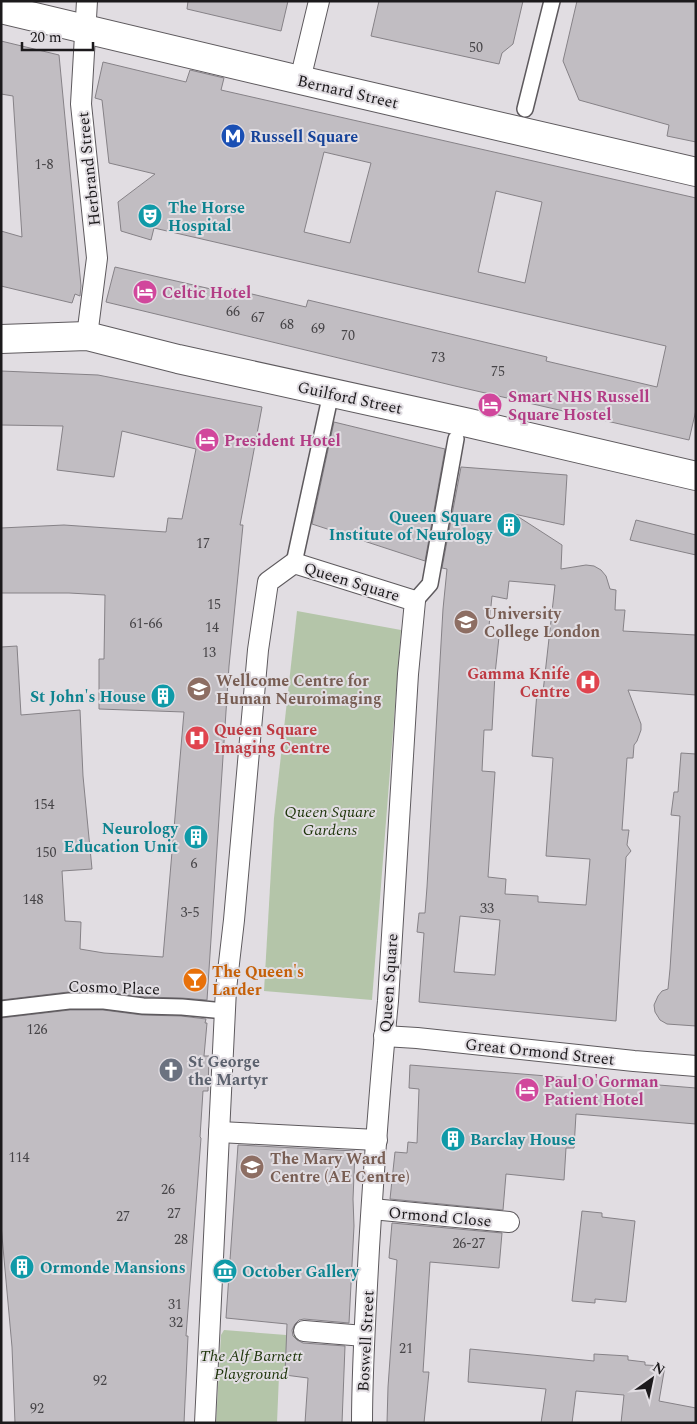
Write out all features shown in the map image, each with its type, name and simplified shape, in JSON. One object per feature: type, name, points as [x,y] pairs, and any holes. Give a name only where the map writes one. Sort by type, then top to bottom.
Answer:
[{"type":"main road","name":"Bernard Street","points":[[1,10],[696,172]]},
{"type":"main road","name":"Guilford Street","points":[[1,339],[87,336],[178,359],[469,423],[696,476]]},
{"type":"street","name":"Herbrand Street","points":[[87,1],[81,104],[97,258],[87,336]]},
{"type":"street","points":[[300,80],[318,1]]},
{"type":"street","points":[[525,109],[552,1]]},
{"type":"street","points":[[294,563],[331,393]]},
{"type":"street","points":[[415,601],[430,584],[456,440]]},
{"type":"street","name":"Queen Square","points":[[205,1423],[226,989],[258,650],[268,582],[294,563],[415,601],[408,674],[388,1002],[377,1140]]},
{"type":"street","name":"Cosmo Place","points":[[1,1009],[69,1002],[104,1001],[143,1006],[225,1011]]},
{"type":"street","name":"Great Ormond Street","points":[[384,1036],[696,1066]]},
{"type":"street","points":[[219,1132],[377,1140]]},
{"type":"street","name":"Boswell Street","points":[[362,1423],[364,1336],[377,1140]]},
{"type":"street","name":"Ormond Close","points":[[372,1209],[508,1222]]},
{"type":"street","points":[[304,1331],[364,1336]]},
{"type":"green space","name":"Queen Square Gardens","points":[[297,611],[401,630],[372,1000],[264,991],[274,818]]},
{"type":"green space","name":"The Alf Barnett Playground","points":[[224,1330],[299,1336],[298,1355],[286,1354],[285,1375],[279,1375],[277,1423],[216,1423],[221,1335]]},
{"type":"building","points":[[188,1],[288,1],[281,31],[187,9]]},
{"type":"building","points":[[379,1],[523,1],[513,44],[502,53],[499,64],[371,36]]},
{"type":"building","points":[[577,1],[696,1],[696,142],[667,136],[669,125],[579,100],[563,61]]},
{"type":"building","points":[[1,41],[59,55],[81,286],[80,296],[75,294],[72,303],[1,286],[1,231],[22,237],[13,96],[1,94]]},
{"type":"building","points":[[103,62],[186,82],[190,70],[224,78],[221,90],[696,198],[696,410],[689,440],[106,302],[115,267],[224,292],[230,293],[231,289],[306,307],[308,300],[547,357],[546,361],[657,387],[666,346],[154,228],[151,240],[121,231],[118,202],[155,174],[109,163],[102,100],[95,98]],"holes":[[[324,152],[371,163],[350,243],[304,232]],[[496,191],[542,202],[525,283],[478,272]]]},
{"type":"building","points":[[1,371],[98,375],[262,407],[240,525],[243,525],[229,666],[207,1000],[144,997],[104,992],[68,992],[1,1000],[1,647],[17,646],[21,715],[80,710],[83,776],[92,869],[62,871],[65,921],[81,922],[80,949],[104,953],[163,957],[184,712],[99,709],[99,659],[104,659],[105,595],[1,593],[1,528],[64,525],[166,532],[168,518],[182,519],[196,449],[122,431],[114,477],[57,470],[63,426],[1,425]]},
{"type":"building","points":[[334,422],[445,449],[425,561],[312,524]]},
{"type":"building","points":[[461,467],[567,475],[564,525],[514,514],[562,545],[561,569],[586,565],[594,566],[601,570],[606,576],[610,589],[616,590],[615,610],[625,610],[623,631],[696,635],[696,695],[628,690],[641,724],[641,730],[634,745],[633,758],[627,758],[622,830],[629,830],[627,845],[631,851],[626,857],[616,1021],[419,1002],[424,933],[417,932],[419,913],[425,913],[427,887],[447,569],[442,568]],"holes":[[[509,581],[555,585],[543,692],[537,692],[532,756],[553,758],[546,856],[590,859],[586,905],[538,902],[538,896],[505,894],[506,879],[488,877],[495,772],[482,771],[484,730],[492,730],[499,637],[488,636],[492,596],[507,599]],[[460,916],[500,920],[495,975],[454,972]]]},
{"type":"building","points":[[636,520],[696,535],[696,555],[630,540]]},
{"type":"building","points":[[681,753],[696,754],[696,1026],[667,1024],[660,1020],[655,1012],[654,1005],[662,991],[668,989],[680,816],[671,815],[674,792],[678,792]]},
{"type":"building","points":[[70,1010],[103,1010],[142,1015],[206,1019],[204,1056],[209,1056],[208,1091],[203,1091],[186,1336],[188,1336],[184,1423],[15,1423],[12,1347],[1,1225],[1,1018]]},
{"type":"building","points":[[410,1065],[696,1088],[696,1124],[576,1114],[574,1148],[566,1148],[564,1180],[506,1174],[503,1210],[390,1199],[395,1152],[407,1153],[408,1142],[417,1143],[419,1089],[409,1088]]},
{"type":"building","points":[[238,1145],[355,1151],[354,1226],[349,1323],[304,1319],[299,1320],[292,1330],[293,1336],[303,1343],[345,1346],[342,1423],[305,1423],[308,1378],[285,1375],[287,1324],[226,1318]]},
{"type":"building","points":[[582,1211],[602,1213],[602,1217],[635,1221],[626,1302],[595,1299],[595,1303],[572,1301]]},
{"type":"building","points":[[392,1223],[502,1233],[499,1268],[430,1262],[423,1372],[429,1372],[424,1423],[387,1423],[397,1260],[389,1258]]},
{"type":"building","points":[[470,1349],[594,1361],[594,1354],[628,1356],[628,1360],[645,1362],[645,1365],[665,1366],[659,1401],[696,1408],[696,1423],[621,1423],[624,1395],[576,1391],[572,1423],[541,1423],[546,1389],[468,1382]]},
{"type":"place","name":"Russell Square","points":[[233,136]]},
{"type":"place","name":"The Horse Hospital","points":[[150,216]]},
{"type":"place","name":"Celtic Hotel","points":[[145,292]]},
{"type":"place","name":"Smart NHS Russell Square Hostel","points":[[490,405]]},
{"type":"place","name":"President Hotel","points":[[207,440]]},
{"type":"place","name":"Queen Square Institute of Neurology","points":[[509,525]]},
{"type":"place","name":"University College London","points":[[466,622]]},
{"type":"place","name":"Gamma Knife Centre","points":[[588,682]]},
{"type":"place","name":"Wellcome Centre for Human Neuroimaging","points":[[199,689]]},
{"type":"place","name":"St John's House","points":[[163,696]]},
{"type":"place","name":"Queen Square Imaging Centre","points":[[197,738]]},
{"type":"place","name":"Neurology Education Unit","points":[[196,837]]},
{"type":"place","name":"The Queen's Larder","points":[[195,980]]},
{"type":"place","name":"St George the Martyr","points":[[171,1070]]},
{"type":"place","name":"Paul O'Gorman Patient Hotel","points":[[527,1090]]},
{"type":"place","name":"Barclay House","points":[[453,1139]]},
{"type":"place","name":"The Mary Ward Centre (AE Centre)","points":[[252,1167]]},
{"type":"place","name":"Ormonde Mansions","points":[[22,1267]]},
{"type":"place","name":"October Gallery","points":[[225,1271]]}]
